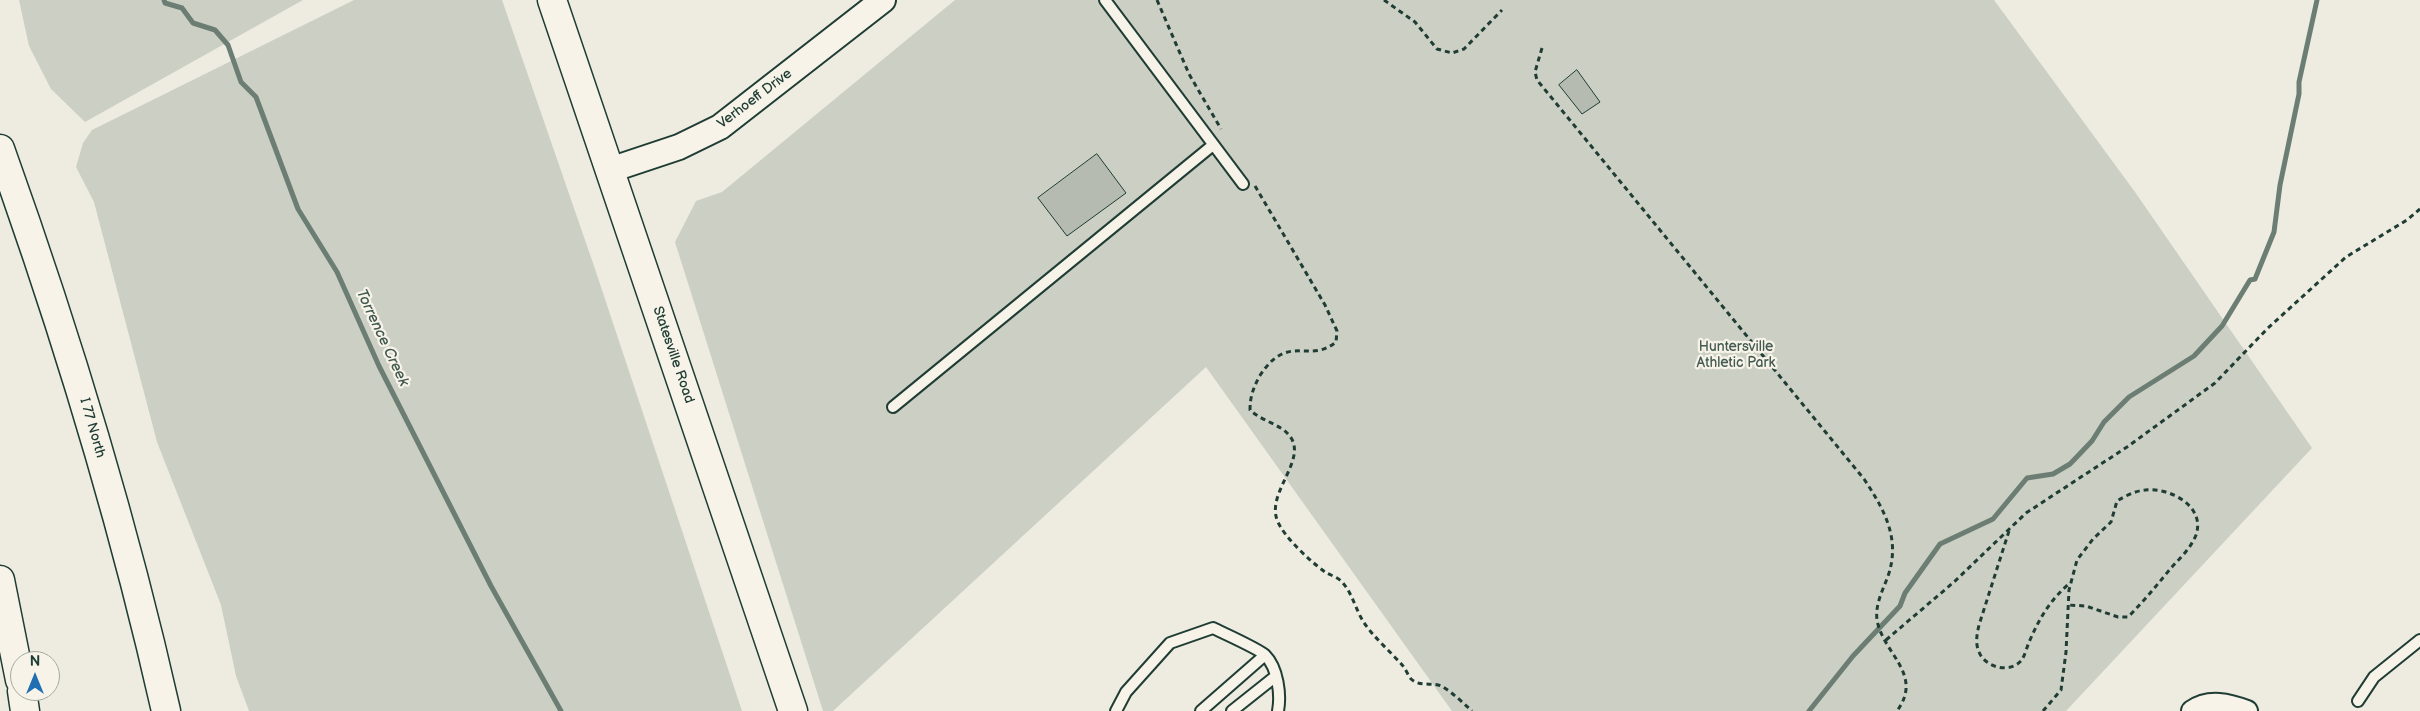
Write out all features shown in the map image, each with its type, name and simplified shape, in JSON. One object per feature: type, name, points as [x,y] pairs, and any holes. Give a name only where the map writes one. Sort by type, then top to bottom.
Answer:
[{"type":"main road","name":"Statesville Road","points":[[552,0],[793,711]]},
{"type":"main road","name":"I 77 North","points":[[0,149],[34,245],[86,406],[136,586],[166,711]]},
{"type":"main road","points":[[0,580],[14,651]]},
{"type":"street","name":"Verhoeff Drive","points":[[610,170],[679,147],[720,127],[883,0]]},
{"type":"street","points":[[2192,711],[2203,705],[2214,703],[2225,704],[2247,711]]},
{"type":"lane","points":[[1106,0],[1243,184]]},
{"type":"lane","points":[[893,407],[1213,145]]},
{"type":"lane","points":[[1116,711],[1126,692],[1170,643],[1212,628],[1265,655],[1276,676],[1280,698],[1278,711]]},
{"type":"lane","points":[[2358,701],[2374,677],[2420,640]]},
{"type":"lane","points":[[1201,711],[1265,655]]},
{"type":"lane","points":[[1232,711],[1276,676]]},
{"type":"path","points":[[1157,0],[1189,74],[1226,137]]},
{"type":"path","points":[[1384,0],[1415,22],[1437,49],[1452,53],[1464,49],[1502,10]]},
{"type":"path","points":[[1542,48],[1534,72],[1537,80],[1864,479],[1882,507],[1891,527],[1892,560],[1881,591],[1877,620],[1905,676],[1907,692],[1897,711]]},
{"type":"path","points":[[1254,184],[1325,305],[1337,332],[1336,342],[1329,348],[1318,351],[1304,349],[1290,351],[1270,361],[1253,385],[1250,410],[1258,418],[1288,433],[1293,441],[1294,450],[1291,467],[1278,493],[1275,507],[1277,521],[1283,532],[1298,548],[1324,571],[1340,581],[1355,603],[1363,621],[1404,667],[1412,679],[1420,684],[1442,686],[1472,711]]},
{"type":"path","points":[[1886,640],[1954,582],[2026,513],[2127,447],[2215,383],[2268,328],[2346,257],[2406,220],[2420,208]]},
{"type":"path","points":[[2043,711],[2061,690],[2068,605],[2077,560],[2093,539],[2111,522],[2117,501],[2127,495],[2145,490],[2168,492],[2184,501],[2195,512],[2199,522],[2193,543],[2146,600],[2128,617],[2118,617],[2086,606],[2068,605]]},
{"type":"path","points":[[2010,529],[1979,625],[1976,641],[1984,661],[2005,668],[2014,666],[2022,660],[2031,637],[2051,602],[2055,596],[2071,583]]},
{"type":"green space","points":[[19,0],[303,0],[85,122],[51,89],[29,46]]},
{"type":"green space","points":[[354,0],[502,0],[595,269],[742,711],[249,711],[236,676],[221,605],[157,442],[94,202],[76,167],[83,143],[92,130]]},
{"type":"green space","name":"Huntersville Athletic Park","points":[[955,0],[1994,0],[2135,192],[2312,448],[2066,711],[1452,711],[1206,367],[833,711],[823,711],[675,242],[696,201],[722,192]]},
{"type":"building","points":[[1577,70],[1600,102],[1582,114],[1559,85]]},
{"type":"building","points":[[1097,154],[1126,193],[1067,236],[1038,198]]},
{"type":"waterway","name":"Torrence Creek","points":[[164,0],[165,3],[182,8],[193,23],[215,30],[228,45],[241,82],[256,97],[298,209],[337,272],[379,366],[491,586],[561,711]]},
{"type":"waterway","points":[[1809,711],[1853,656],[1900,606],[1905,593],[1940,544],[1993,519],[2027,478],[2053,474],[2070,464],[2092,441],[2104,422],[2129,397],[2194,356],[2222,326],[2250,280],[2255,279],[2274,232],[2280,185],[2299,94],[2299,82],[2317,0]]}]
